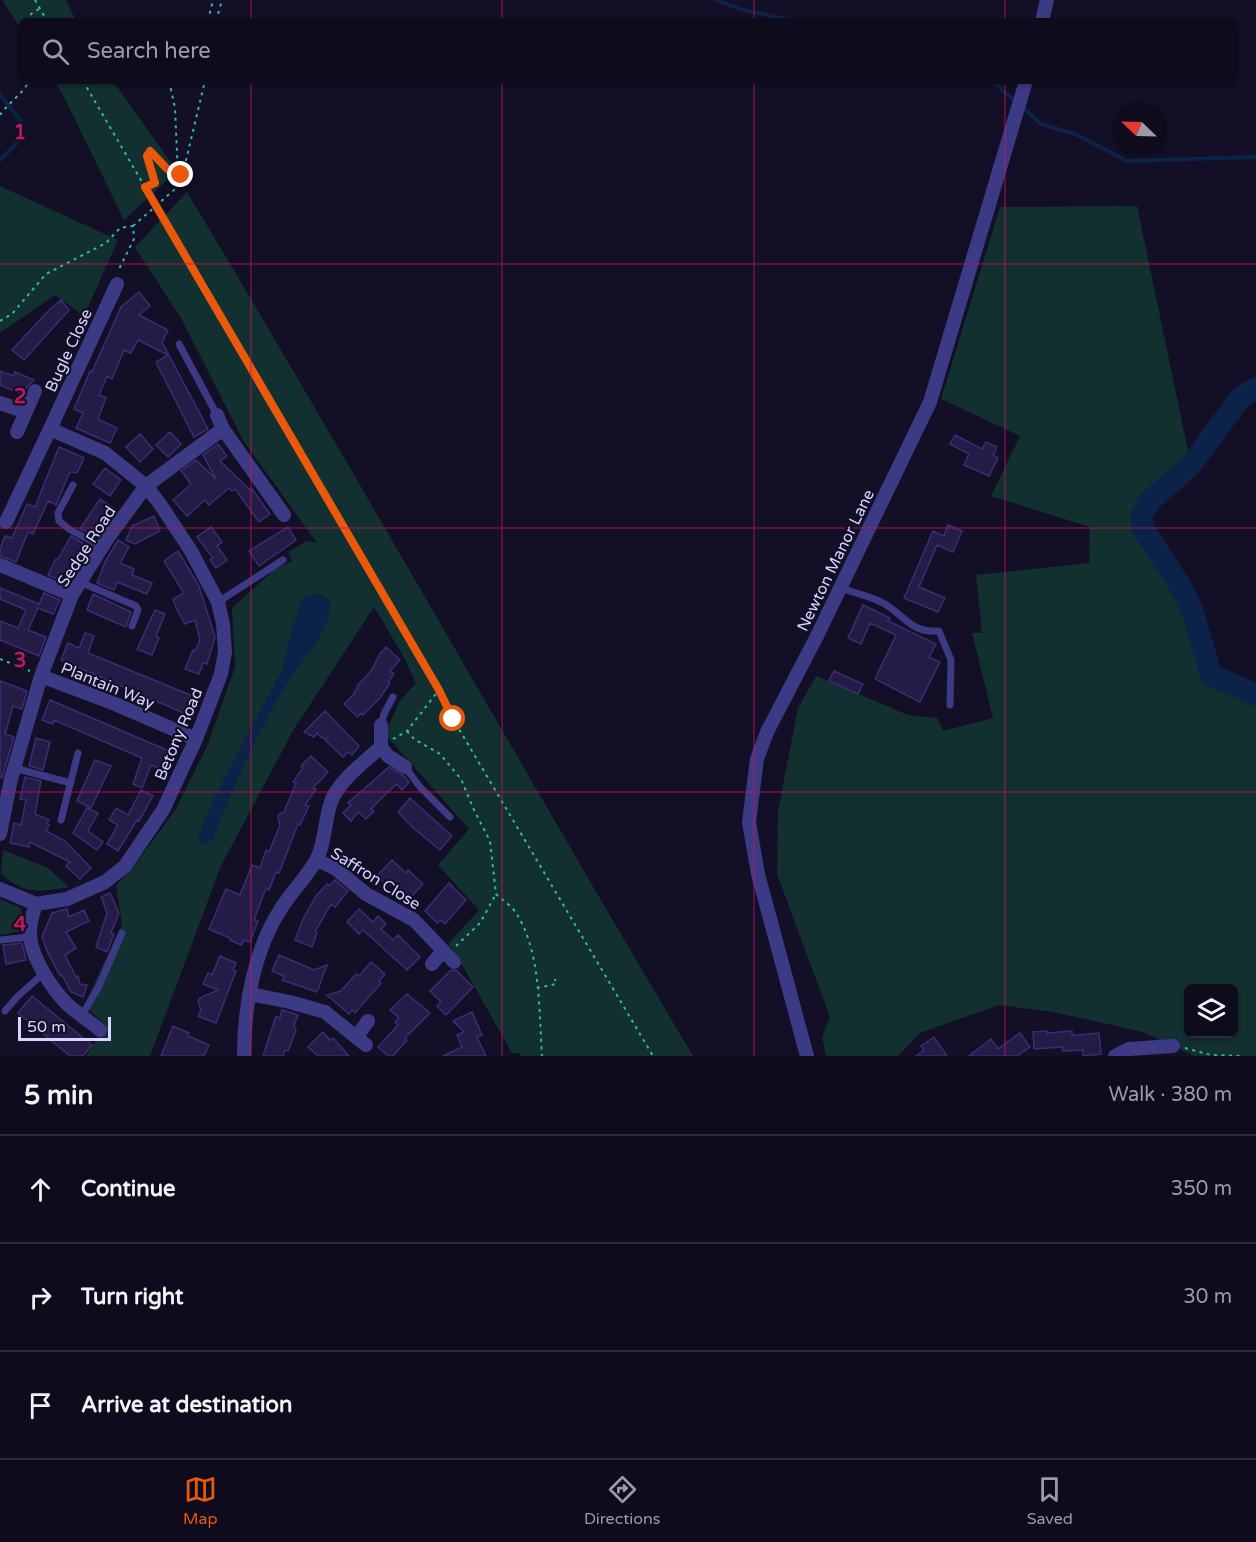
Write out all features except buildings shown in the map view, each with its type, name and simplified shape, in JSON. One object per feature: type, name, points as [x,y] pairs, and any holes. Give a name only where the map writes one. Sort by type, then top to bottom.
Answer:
[{"type":"street","points":[[1043,18],[1047,0]]},
{"type":"street","name":"Newton Manor Lane","points":[[807,1056],[758,874],[749,822],[757,759],[767,732],[930,402],[1025,85]]},
{"type":"street","name":"Bugle Close","points":[[6,522],[117,284]]},
{"type":"street","points":[[16,432],[35,391]]},
{"type":"street","points":[[0,403],[24,411]]},
{"type":"street","points":[[217,415],[223,429],[284,515]]},
{"type":"street","points":[[50,429],[105,453],[146,486]]},
{"type":"street","name":"Sedge Road","points":[[0,834],[8,774],[41,676],[72,595],[102,547],[146,486],[223,429]]},
{"type":"street","name":"Betony Road","points":[[36,904],[83,892],[105,882],[125,866],[164,810],[196,739],[221,674],[225,652],[218,602],[191,551],[146,486]]},
{"type":"street","points":[[0,565],[72,595]]},
{"type":"street","name":"Plantain Way","points":[[41,676],[115,704],[196,739]]},
{"type":"street","points":[[381,725],[381,747],[388,756],[405,767]]},
{"type":"street","points":[[244,1056],[245,1019],[249,994],[266,939],[281,908],[316,860],[330,801],[352,772],[381,747]]},
{"type":"street","name":"Saffron Close","points":[[316,860],[336,869],[366,894],[414,920],[448,956]]},
{"type":"street","points":[[0,889],[36,904],[31,921],[30,937],[35,957],[44,974],[66,1003],[100,1030]]},
{"type":"street","points":[[432,964],[448,956]]},
{"type":"street","points":[[249,994],[325,1012],[362,1040],[369,1021]]},
{"type":"street","points":[[1115,1056],[1130,1050],[1173,1046]]},
{"type":"lane","points":[[179,344],[217,415]]},
{"type":"lane","points":[[73,485],[58,513],[59,521],[102,547]]},
{"type":"lane","points":[[218,602],[283,560]]},
{"type":"lane","points":[[80,582],[136,606],[138,610],[132,626]]},
{"type":"lane","points":[[840,588],[868,596],[886,605],[919,629],[939,631],[951,660],[950,705]]},
{"type":"lane","points":[[381,725],[393,697]]},
{"type":"lane","points":[[61,820],[78,753]]},
{"type":"lane","points":[[405,767],[420,787],[450,817]]},
{"type":"lane","points":[[8,774],[71,783]]},
{"type":"lane","points":[[82,1015],[98,988],[122,933]]},
{"type":"lane","points":[[0,940],[30,937]]},
{"type":"lane","points":[[4,1011],[44,974]]},
{"type":"path","points":[[35,0],[45,18]]},
{"type":"path","points":[[209,18],[213,0]]},
{"type":"path","points":[[217,18],[222,0]]},
{"type":"path","points":[[28,18],[40,9]]},
{"type":"path","points":[[0,115],[28,84]]},
{"type":"path","points":[[85,84],[439,690],[453,719],[653,1056]]},
{"type":"path","points":[[170,84],[175,108],[178,174],[182,176]]},
{"type":"path","points":[[0,321],[12,314],[46,274],[106,243],[120,228],[133,226],[182,183],[203,84]]},
{"type":"path","points":[[145,187],[155,183],[147,156],[150,151],[174,176],[178,178],[182,176]]},
{"type":"path","points":[[0,659],[41,676]]},
{"type":"path","points":[[381,747],[407,731],[439,690]]},
{"type":"path","points":[[407,731],[414,739],[440,754],[461,779],[490,841],[496,894],[480,923],[448,956]]},
{"type":"path","points":[[496,894],[515,911],[529,937],[537,987],[542,1056]]},
{"type":"path","points":[[537,987],[555,984],[555,979]]},
{"type":"path","points":[[1173,1046],[1211,1055],[1243,1056]]},
{"type":"green space","points":[[2,0],[66,0],[75,18],[18,18],[18,24]]},
{"type":"green space","points":[[56,84],[115,84],[177,171],[124,220]]},
{"type":"green space","points":[[0,186],[118,240],[84,316],[55,295],[0,333]]},
{"type":"green space","points":[[187,192],[693,1056],[521,1056],[520,1053],[512,1053],[456,954],[448,944],[479,910],[438,865],[469,829],[385,734],[399,702],[416,683],[374,607],[294,729],[221,866],[150,1056],[86,1056],[106,1025],[84,1006],[122,924],[116,886],[134,866],[176,809],[208,744],[235,667],[232,608],[275,569],[292,561],[288,552],[307,541],[317,543],[244,442],[182,320],[135,247]]},
{"type":"green space","points":[[1137,206],[1191,465],[1150,501],[1141,517],[1143,528],[1184,592],[1211,675],[1256,696],[1256,1056],[1194,1056],[1143,1032],[1053,1012],[999,1005],[920,1033],[898,1056],[826,1056],[822,1037],[830,1017],[777,874],[778,811],[798,708],[816,676],[908,715],[937,718],[943,731],[993,718],[972,633],[982,633],[976,575],[1089,563],[1090,527],[991,496],[1020,436],[941,399],[1000,207]]},
{"type":"green space","points":[[3,850],[48,868],[69,887],[41,891],[17,886],[1,874]]},
{"type":"green space","points":[[0,899],[19,907],[23,915],[22,931],[0,935]]},
{"type":"water","points":[[318,593],[330,600],[323,631],[288,682],[263,727],[236,783],[213,840],[201,845],[198,837],[214,798],[282,670],[303,597]]},
{"type":"waterway","points":[[716,0],[740,9],[781,18]]},
{"type":"waterway","points":[[995,84],[1016,102]]},
{"type":"waterway","points":[[0,94],[22,123],[16,144],[0,160]]},
{"type":"waterway","points":[[1022,107],[1041,124],[1075,134],[1127,161],[1256,157]]},
{"type":"waterway","points":[[1256,388],[1240,398],[1191,465],[1150,501],[1141,517],[1143,528],[1184,592],[1193,612],[1211,675],[1256,696]]},
{"type":"route","points":[[181,175],[182,177],[178,178],[174,176],[150,151],[148,152],[147,156],[155,183],[145,187],[439,690],[453,719]]}]
